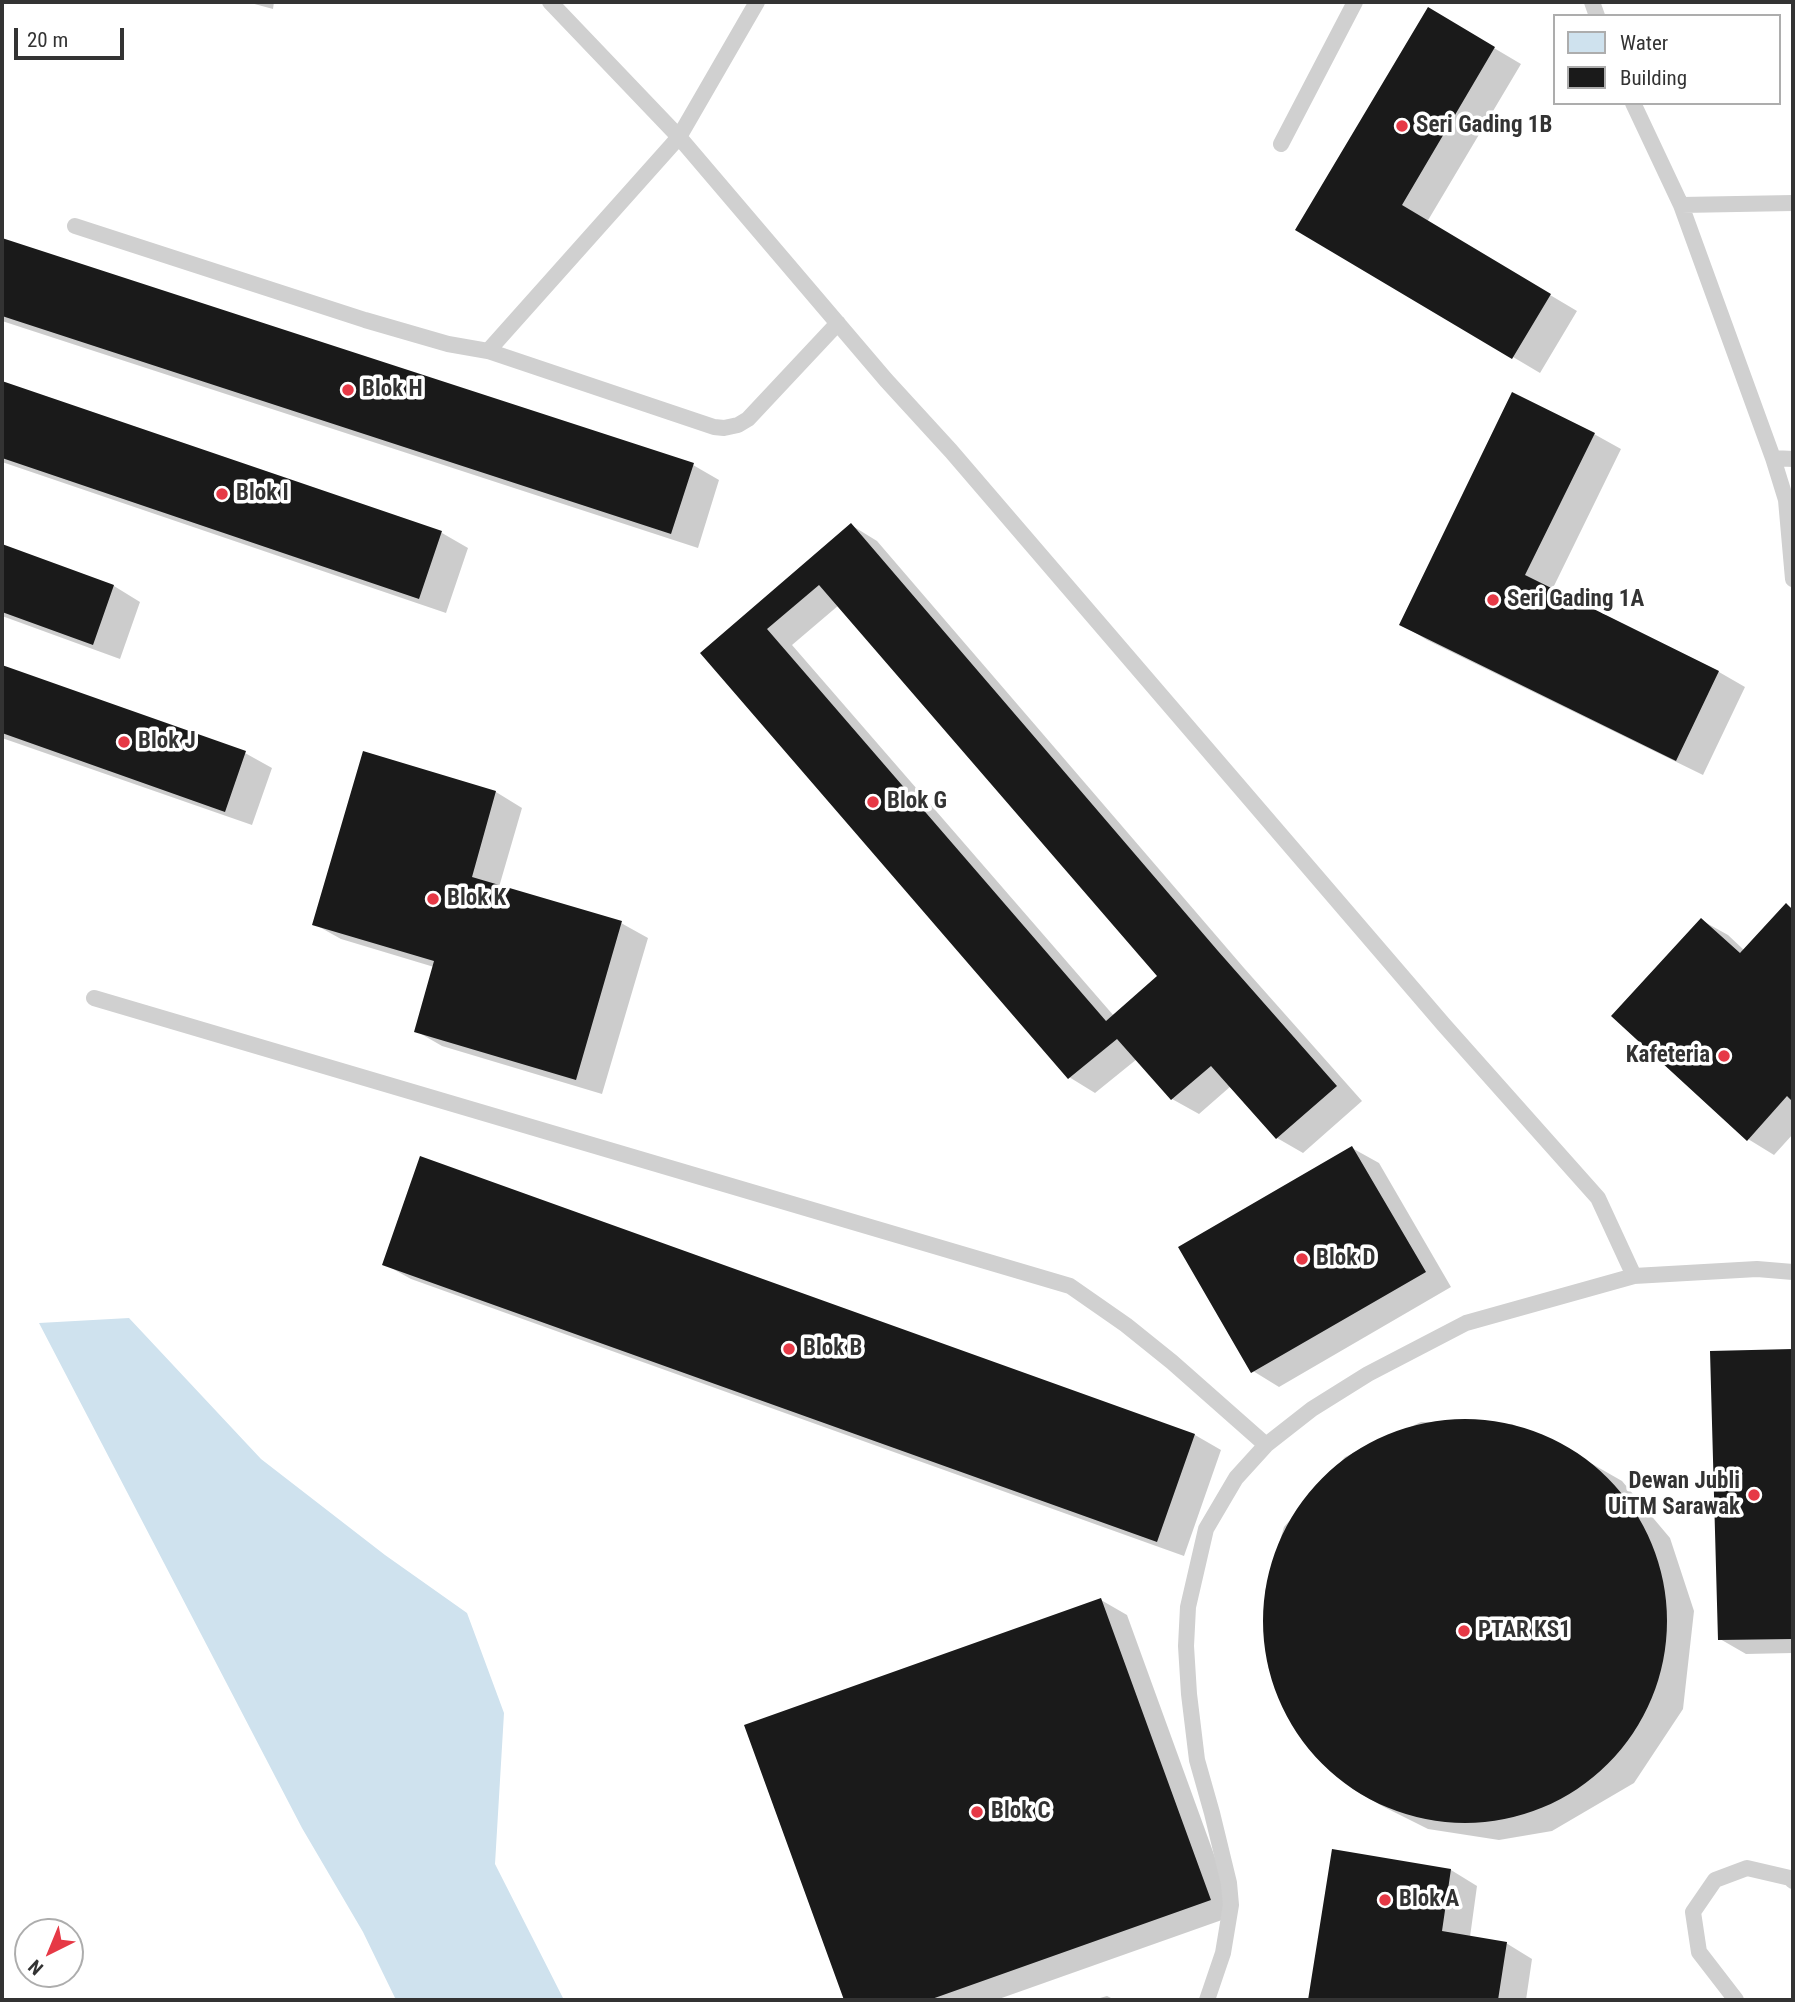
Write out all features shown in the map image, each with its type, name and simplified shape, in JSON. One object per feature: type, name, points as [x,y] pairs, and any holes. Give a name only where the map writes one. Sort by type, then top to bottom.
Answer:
[{"type":"lane","points":[[550,2],[679,137],[1444,1025],[1598,1198],[1634,1276]]},
{"type":"lane","points":[[488,351],[679,137],[757,2]]},
{"type":"lane","points":[[1281,144],[1355,2]]},
{"type":"lane","points":[[1634,105],[1681,205],[1773,458],[1786,500],[1793,579]]},
{"type":"lane","points":[[1681,205],[1793,203]]},
{"type":"lane","points":[[75,226],[365,320],[448,344],[488,351],[714,427],[738,425],[748,419],[838,323]]},
{"type":"lane","points":[[1773,458],[1793,459]]},
{"type":"lane","points":[[94,998],[1070,1286],[1126,1325],[1172,1362],[1265,1445]]},
{"type":"lane","points":[[1207,2000],[1223,1953],[1231,1905],[1229,1883],[1197,1760],[1186,1646],[1188,1607],[1206,1529],[1236,1478],[1265,1445],[1323,1402],[1368,1374],[1465,1323],[1634,1276],[1757,1269],[1793,1272]]},
{"type":"lane","points":[[1736,2000],[1699,1952],[1693,1912],[1715,1880],[1747,1868],[1793,1881]]},
{"type":"water","points":[[129,1318],[261,1459],[385,1555],[467,1613],[504,1713],[495,1864],[564,2000],[396,2000],[363,1932],[302,1828],[39,1323]]},
{"type":"building","name":"Seri Gading 1B","points":[[1428,7],[1495,47],[1402,205],[1551,294],[1512,359],[1295,230]]},
{"type":"building","name":"Blok H","points":[[2,238],[694,463],[671,534],[2,316]]},
{"type":"building","name":"Blok I","points":[[2,381],[442,531],[419,599],[2,458]]},
{"type":"building","name":"Seri Gading 1A","points":[[1512,392],[1595,433],[1525,575],[1719,671],[1676,761],[1399,625]]},
{"type":"building","name":"Blok G","points":[[851,523],[1337,1086],[1276,1139],[1211,1066],[1171,1100],[1117,1039],[1068,1079],[700,653]],"holes":[[[819,585],[1157,976],[1106,1021],[767,629]]]},
{"type":"building","points":[[2,544],[114,585],[93,645],[2,612]]},
{"type":"building","name":"Blok J","points":[[2,665],[246,751],[225,812],[2,733]]},
{"type":"building","name":"Blok K","points":[[363,751],[496,791],[472,877],[622,921],[576,1080],[414,1032],[434,961],[312,925]]},
{"type":"building","name":"Kafeteria","points":[[1786,903],[1793,910],[1793,1102],[1787,1096],[1747,1141],[1611,1016],[1701,918],[1740,953]]},
{"type":"building","name":"Blok D","points":[[1352,1146],[1426,1272],[1251,1373],[1178,1247]]},
{"type":"building","name":"Blok B","points":[[420,1156],[1195,1434],[1157,1542],[382,1265]]},
{"type":"building","name":"Dewan Jubli UiTM Sarawak","points":[[1793,1349],[1793,1639],[1718,1640],[1710,1351]]},
{"type":"building","name":"PTAR KS1","points":[[1465,1419],[1504,1423],[1542,1434],[1577,1453],[1608,1478],[1633,1509],[1652,1544],[1663,1582],[1667,1621],[1663,1660],[1652,1698],[1633,1733],[1608,1764],[1577,1789],[1542,1808],[1504,1819],[1465,1823],[1426,1819],[1388,1808],[1353,1789],[1322,1764],[1297,1733],[1278,1698],[1267,1660],[1263,1621],[1267,1582],[1278,1544],[1297,1509],[1322,1478],[1353,1453],[1388,1434],[1426,1423]]},
{"type":"building","name":"Blok C","points":[[1101,1598],[1211,1900],[929,2000],[844,2000],[744,1725]]},
{"type":"building","name":"Blok A","points":[[1332,1849],[1451,1869],[1442,1931],[1507,1942],[1498,2000],[1308,2000]]},
{"type":"place","name":"Seri Gading 1B","points":[[1402,126]]},
{"type":"place","name":"Blok H","points":[[348,390]]},
{"type":"place","name":"Blok I","points":[[222,494]]},
{"type":"place","name":"Seri Gading 1A","points":[[1493,600]]},
{"type":"place","name":"Blok J","points":[[124,742]]},
{"type":"place","name":"Blok G","points":[[873,802]]},
{"type":"place","name":"Blok K","points":[[433,899]]},
{"type":"place","name":"Kafeteria","points":[[1724,1056]]},
{"type":"place","name":"Blok D","points":[[1302,1259]]},
{"type":"place","name":"Blok B","points":[[789,1349]]},
{"type":"place","name":"Dewan Jubli UiTM Sarawak","points":[[1754,1495]]},
{"type":"place","name":"PTAR KS1","points":[[1464,1631]]},
{"type":"place","name":"Blok C","points":[[977,1812]]},
{"type":"place","name":"Blok A","points":[[1385,1900]]}]
